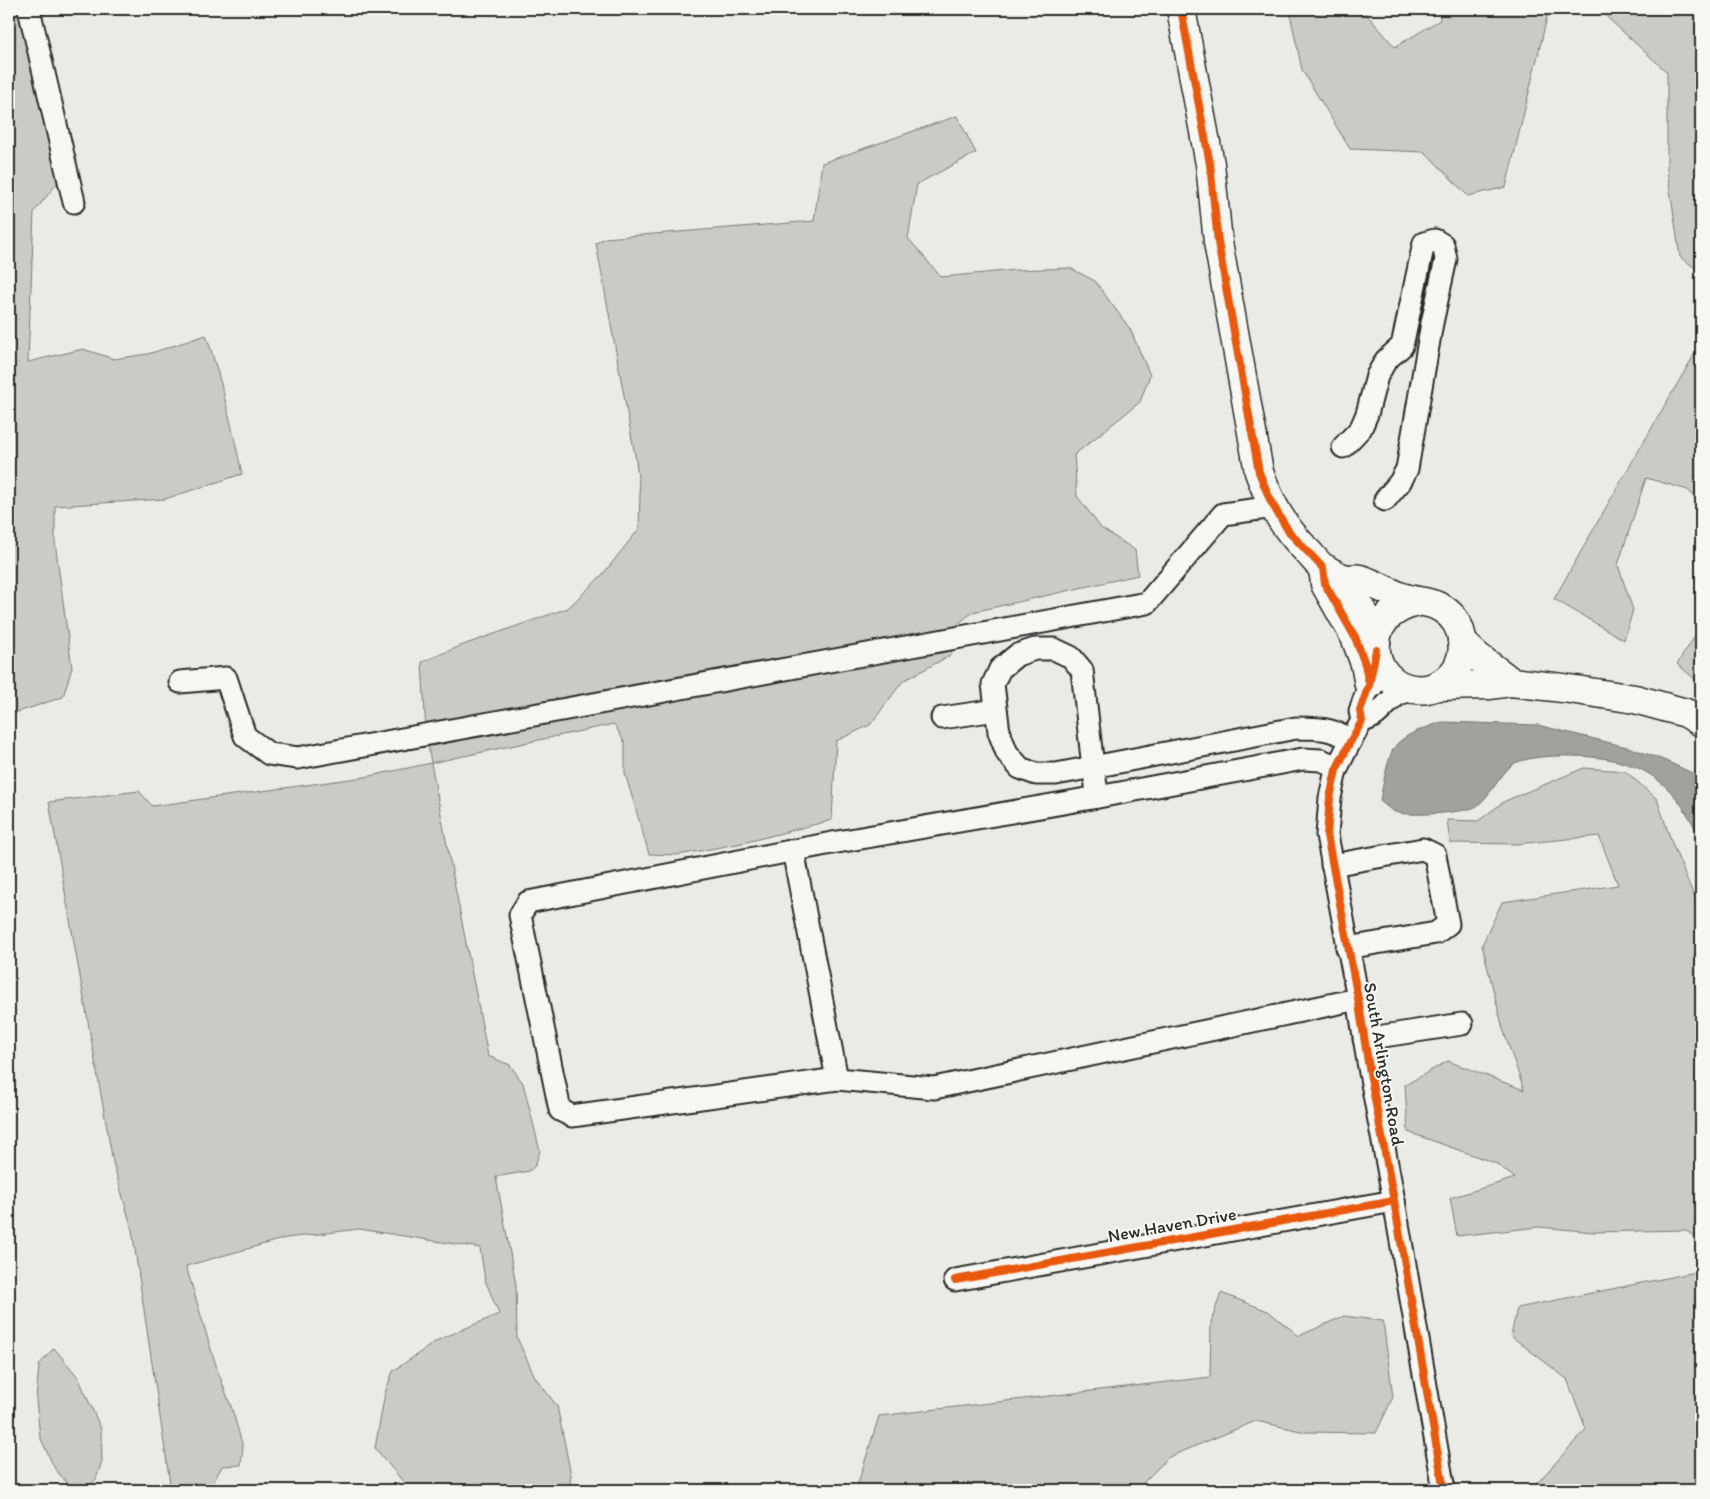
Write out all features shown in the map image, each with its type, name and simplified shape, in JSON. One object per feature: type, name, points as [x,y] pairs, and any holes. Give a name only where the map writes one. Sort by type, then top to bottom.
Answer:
[{"type":"main road","points":[[1181,9],[1210,164],[1220,252],[1260,472],[1274,507],[1289,532],[1349,587],[1372,628],[1379,664],[1388,676],[1400,685],[1425,688],[1491,685],[1510,682],[1635,699],[1694,717]]},
{"type":"main road","points":[[1335,574],[1358,579],[1402,597],[1433,605],[1446,611],[1455,621],[1462,634],[1463,648],[1460,661],[1453,673],[1443,683],[1425,688]]},
{"type":"main road","points":[[1335,574],[1326,584],[1355,637],[1365,664],[1369,685]]},
{"type":"main road","points":[[1376,646],[1377,635],[1383,621],[1393,611],[1419,602]]},
{"type":"main road","points":[[1462,641],[1477,658],[1502,674],[1510,682]]},
{"type":"street","points":[[28,9],[74,202]]},
{"type":"street","points":[[1343,447],[1361,428],[1367,414],[1377,376],[1386,360],[1402,346],[1424,243],[1435,240],[1443,245],[1446,259],[1432,323],[1413,438],[1407,469],[1400,482],[1385,500]]},
{"type":"street","points":[[180,682],[226,678],[245,736],[269,754],[298,758],[1147,603],[1223,514],[1274,507]]},
{"type":"street","name":"South Arlington Road","points":[[1376,646],[1369,685],[1360,710],[1362,721],[1338,767],[1330,798],[1328,835],[1444,1490]]},
{"type":"street","points":[[1098,797],[1092,767],[1082,670],[1072,657],[1054,649],[1035,649],[1017,655],[1000,669],[993,684],[999,732],[1007,753],[1020,768],[1036,774],[1056,774],[1092,767],[1296,728],[1321,728],[1337,732],[1351,740]]},
{"type":"street","name":"South Arlington Road","points":[[1362,721],[1372,719],[1392,698],[1403,691],[1425,688]]},
{"type":"street","points":[[942,718],[996,710]]},
{"type":"street","points":[[1338,767],[1322,760],[1303,759],[794,850],[528,902],[520,915],[560,1110],[572,1116],[837,1079],[934,1088],[1358,999]]},
{"type":"street","points":[[1332,865],[1423,849],[1435,855],[1448,924],[1436,933],[1347,948]]},
{"type":"street","points":[[794,850],[837,1079]]},
{"type":"street","points":[[1364,1039],[1462,1024]]},
{"type":"street","name":"New Haven Drive","points":[[955,1280],[1394,1201]]},
{"type":"shaded area","points":[[9,9],[29,9],[67,171],[34,212],[28,362],[83,349],[114,359],[148,354],[206,335],[222,387],[242,474],[165,499],[55,506],[55,542],[72,668],[63,697],[9,715],[9,138],[11,130],[9,120]]},
{"type":"shaded area","points":[[1289,9],[1362,9],[1395,47],[1440,20],[1439,9],[1549,9],[1506,187],[1468,196],[1425,152],[1350,149],[1302,70]]},
{"type":"shaded area","points":[[1598,9],[1701,9],[1701,272],[1680,257],[1667,169],[1667,72]]},
{"type":"shaded area","points":[[957,116],[976,153],[917,184],[908,238],[941,277],[1016,270],[1070,268],[1095,281],[1130,329],[1150,375],[1140,402],[1074,455],[1077,496],[1101,528],[1135,550],[1138,575],[973,612],[959,623],[951,655],[903,681],[870,725],[836,741],[832,820],[743,843],[678,855],[649,854],[625,773],[625,743],[614,724],[431,763],[426,734],[422,662],[463,645],[568,608],[603,574],[639,529],[640,493],[636,461],[596,243],[605,238],[814,221],[822,163]]},
{"type":"shaded area","points":[[1701,343],[1701,504],[1688,490],[1646,478],[1618,565],[1633,610],[1624,640],[1554,599]]},
{"type":"shaded area","points":[[1701,627],[1701,684],[1677,664]]},
{"type":"shaded area","points":[[1442,722],[1538,725],[1631,748],[1701,777],[1701,841],[1689,817],[1676,798],[1662,784],[1646,772],[1628,764],[1608,759],[1560,756],[1528,759],[1512,765],[1477,806],[1462,811],[1424,814],[1393,811],[1380,801],[1393,749],[1400,741],[1411,734]]},
{"type":"shaded area","points":[[431,763],[488,1056],[510,1065],[523,1083],[540,1151],[535,1166],[529,1171],[496,1177],[516,1285],[517,1338],[535,1377],[557,1406],[571,1475],[569,1490],[410,1490],[375,1448],[385,1393],[393,1371],[438,1340],[499,1314],[485,1280],[480,1248],[359,1229],[286,1238],[186,1266],[243,1447],[241,1465],[222,1466],[214,1481],[217,1490],[171,1490],[132,1230],[113,1162],[49,802],[139,791],[152,806],[365,777]]},
{"type":"shaded area","points":[[1584,768],[1625,771],[1657,799],[1672,843],[1701,913],[1701,1241],[1685,1230],[1594,1232],[1539,1227],[1457,1236],[1450,1198],[1515,1178],[1495,1163],[1408,1132],[1405,1085],[1448,1061],[1524,1090],[1503,1029],[1482,945],[1502,902],[1618,885],[1599,836],[1516,844],[1450,843],[1447,820],[1478,821],[1505,801]]},
{"type":"shaded area","points":[[1701,1271],[1701,1490],[1531,1490],[1586,1429],[1567,1379],[1511,1336],[1517,1308]]},
{"type":"shaded area","points":[[1221,1293],[1268,1311],[1299,1336],[1344,1316],[1383,1321],[1393,1397],[1376,1433],[1305,1432],[1256,1421],[1169,1457],[1136,1490],[856,1490],[879,1416],[1210,1377],[1211,1322]]},
{"type":"shaded area","points":[[54,1348],[78,1377],[101,1429],[102,1461],[96,1479],[87,1490],[73,1490],[55,1469],[40,1437],[36,1400],[39,1365]]},
{"type":"cycle path","points":[[1181,9],[1210,164],[1218,242],[1259,472],[1271,502],[1289,532],[1323,568],[1325,584],[1355,637],[1365,664],[1368,679]]},
{"type":"cycle path","points":[[1376,650],[1369,685],[1360,711],[1362,721],[1336,770],[1330,798],[1327,835],[1359,1004],[1444,1490]]},
{"type":"cycle path","points":[[955,1280],[1394,1201]]}]
